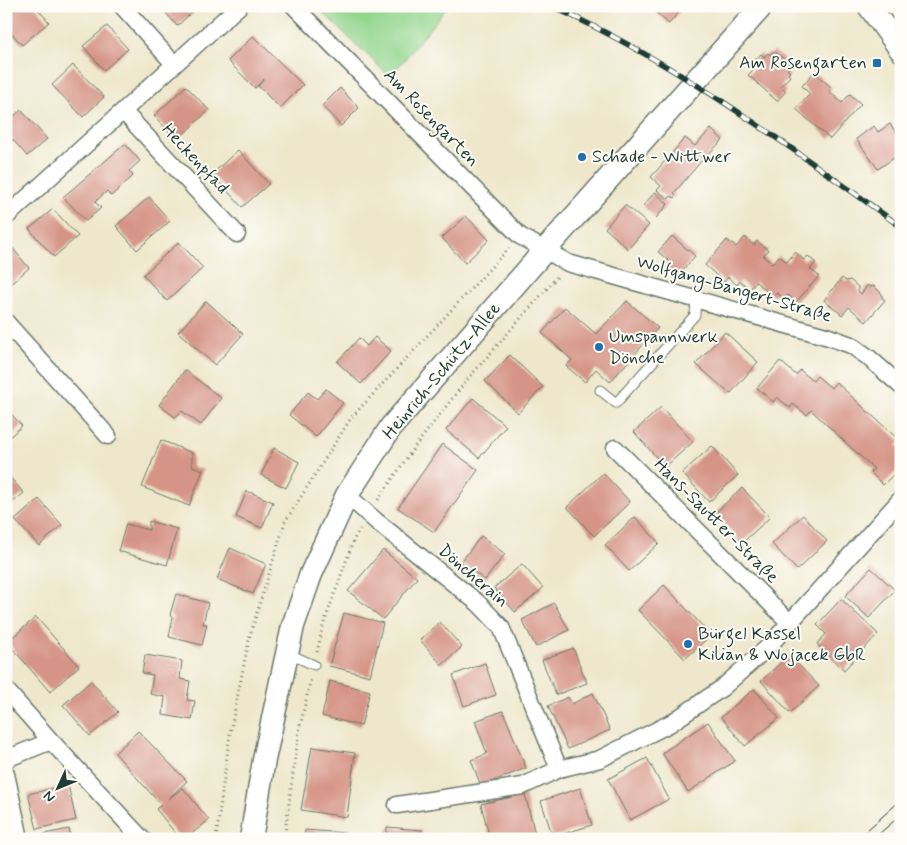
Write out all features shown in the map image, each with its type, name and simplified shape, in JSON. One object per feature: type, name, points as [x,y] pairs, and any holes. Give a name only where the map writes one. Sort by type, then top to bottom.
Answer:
[{"type":"main road","name":"Heinrich-Schütz-Allee","points":[[251,839],[264,760],[293,626],[310,574],[348,495],[391,427],[762,6]]},
{"type":"main road","points":[[869,6],[901,50]]},
{"type":"street","points":[[122,6],[174,64]]},
{"type":"street","points":[[6,217],[239,6]]},
{"type":"street","name":"Am Rosengarten","points":[[294,6],[520,236],[545,250]]},
{"type":"street","name":"Heckenpfad","points":[[123,111],[237,234]]},
{"type":"street","name":"Wolfgang-Bangert-Straße","points":[[545,250],[568,263],[829,337],[851,345],[868,356],[901,386]]},
{"type":"street","points":[[6,322],[108,436]]},
{"type":"street","name":"Hans-Sautter-Straße","points":[[615,448],[789,622]]},
{"type":"street","name":"Döncherain","points":[[348,495],[369,515],[478,603],[501,627],[559,769]]},
{"type":"street","points":[[397,805],[523,786],[559,769],[600,759],[671,723],[722,688],[767,648],[901,499]]},
{"type":"street","points":[[6,690],[142,839]]},
{"type":"street","points":[[6,759],[51,741]]},
{"type":"street","points":[[6,774],[20,839]]},
{"type":"lane","points":[[600,390],[616,403],[695,315],[696,299]]},
{"type":"lane","points":[[287,653],[314,664]]},
{"type":"path","points":[[369,515],[413,449],[466,381],[568,263]]},
{"type":"green space","points":[[316,6],[448,6],[390,77]]},
{"type":"building","points":[[6,6],[35,6],[49,22],[22,45],[6,27]]},
{"type":"building","points":[[160,6],[199,6],[177,26]]},
{"type":"building","points":[[649,6],[684,6],[669,24]]},
{"type":"building","points":[[107,26],[128,49],[104,70],[83,46]]},
{"type":"building","points":[[253,36],[303,85],[280,108],[258,86],[264,79],[255,88],[228,61]]},
{"type":"building","points":[[774,51],[791,65],[787,69],[790,72],[788,74],[790,76],[781,86],[786,91],[777,101],[748,75],[759,64],[755,60],[761,54],[764,57]]},
{"type":"building","points":[[73,65],[104,97],[83,117],[52,85]]},
{"type":"building","points":[[814,72],[832,88],[829,91],[842,103],[850,94],[861,104],[830,139],[796,109],[810,94],[802,86]]},
{"type":"building","points":[[186,86],[209,110],[177,140],[154,116]]},
{"type":"building","points":[[340,88],[359,108],[341,126],[322,106]]},
{"type":"building","points":[[21,110],[47,139],[27,156],[6,132],[6,123]]},
{"type":"building","points":[[890,124],[901,139],[901,153],[878,169],[856,139],[874,126],[878,132]]},
{"type":"building","points":[[711,129],[723,140],[706,156],[709,158],[706,161],[703,159],[674,193],[676,195],[674,198],[671,196],[668,199],[657,190],[661,186],[651,177],[685,138],[695,146]]},
{"type":"building","points":[[125,144],[140,161],[129,171],[133,176],[111,196],[107,191],[95,202],[101,208],[86,221],[63,197]]},
{"type":"building","points":[[238,150],[269,184],[242,207],[212,174]]},
{"type":"building","points":[[655,192],[668,204],[656,218],[643,206]]},
{"type":"building","points":[[149,197],[170,221],[137,250],[116,226]]},
{"type":"building","points":[[625,205],[649,225],[628,249],[605,228]]},
{"type":"building","points":[[53,209],[78,236],[54,257],[29,229]]},
{"type":"building","points":[[466,216],[489,240],[465,263],[442,238]]},
{"type":"building","points":[[672,236],[695,256],[677,277],[664,265],[668,260],[658,252]]},
{"type":"building","points":[[745,237],[754,245],[757,241],[768,250],[763,256],[772,264],[779,256],[787,262],[795,252],[804,260],[808,256],[816,263],[810,269],[819,276],[796,302],[788,295],[784,299],[777,293],[773,296],[756,282],[750,289],[740,281],[737,285],[728,277],[724,282],[705,265],[727,240],[736,247]]},
{"type":"building","points":[[179,242],[203,268],[167,301],[143,275]]},
{"type":"building","points":[[10,245],[29,268],[6,288],[6,249]]},
{"type":"building","points":[[842,278],[846,281],[850,280],[858,287],[858,291],[861,294],[868,285],[870,287],[874,286],[882,294],[882,298],[885,300],[866,322],[849,307],[842,315],[824,300]]},
{"type":"building","points":[[206,301],[243,334],[215,365],[178,332]]},
{"type":"building","name":"Umspannwerk Dönche","points":[[627,301],[658,328],[610,382],[596,369],[585,382],[566,366],[572,360],[542,333],[565,307],[596,334]]},
{"type":"building","points":[[725,332],[758,362],[730,394],[696,364]]},
{"type":"building","points":[[375,337],[391,351],[361,384],[337,362],[359,338],[367,346]]},
{"type":"building","points":[[510,355],[543,387],[518,413],[485,381]]},
{"type":"building","points":[[780,361],[796,375],[800,370],[813,381],[817,376],[831,388],[836,382],[901,442],[897,445],[901,449],[901,467],[883,485],[870,472],[874,469],[811,410],[807,415],[793,404],[790,408],[777,397],[773,402],[757,388]]},
{"type":"building","points":[[185,370],[221,398],[201,425],[182,411],[175,417],[159,405]]},
{"type":"building","points":[[326,389],[343,403],[316,437],[289,415],[308,392],[317,399]]},
{"type":"building","points":[[473,398],[506,426],[479,458],[446,430]]},
{"type":"building","points":[[661,407],[693,442],[665,467],[634,432]]},
{"type":"building","points":[[6,408],[22,426],[6,440]]},
{"type":"building","points":[[161,440],[192,453],[192,466],[203,470],[189,506],[142,487]]},
{"type":"building","points":[[442,444],[478,470],[434,532],[398,508]]},
{"type":"building","points":[[712,446],[738,475],[709,502],[682,473]]},
{"type":"building","points":[[274,448],[299,462],[286,488],[261,475]]},
{"type":"building","points":[[6,473],[24,493],[6,508]]},
{"type":"building","points":[[603,473],[630,502],[594,536],[567,507]]},
{"type":"building","points":[[742,488],[770,517],[742,543],[715,513]]},
{"type":"building","points":[[247,491],[273,502],[262,528],[236,517]]},
{"type":"building","points":[[39,499],[62,525],[39,546],[15,520]]},
{"type":"building","points":[[803,515],[827,541],[797,570],[772,544]]},
{"type":"building","points":[[635,517],[659,543],[629,571],[605,545]]},
{"type":"building","points":[[149,521],[177,529],[167,565],[118,551],[126,524],[149,530]]},
{"type":"building","points":[[481,536],[505,554],[485,580],[461,562]]},
{"type":"building","points":[[230,548],[266,564],[253,594],[217,579]]},
{"type":"building","points":[[383,550],[417,578],[383,619],[348,591]]},
{"type":"building","points":[[522,564],[543,588],[515,612],[494,588]]},
{"type":"building","points":[[871,568],[895,590],[869,618],[845,596]]},
{"type":"building","points":[[664,585],[711,635],[685,659],[638,610]]},
{"type":"building","points":[[176,594],[208,603],[203,624],[207,624],[202,645],[169,637],[173,617],[170,615]]},
{"type":"building","points":[[841,599],[878,634],[844,670],[817,644],[826,634],[817,625]]},
{"type":"building","points":[[554,603],[569,630],[536,647],[522,620]]},
{"type":"building","points":[[344,613],[383,623],[370,676],[329,666]]},
{"type":"building","points":[[36,617],[79,666],[50,692],[7,642]]},
{"type":"building","points":[[440,622],[462,647],[442,665],[420,640]]},
{"type":"building","points":[[573,648],[587,683],[556,695],[542,660]]},
{"type":"building","points":[[145,655],[182,661],[180,679],[190,681],[187,700],[195,701],[192,720],[163,715],[165,697],[150,694],[153,675],[142,673]]},
{"type":"building","points":[[789,655],[819,686],[790,713],[761,681]]},
{"type":"building","points":[[485,663],[496,695],[464,706],[453,675]]},
{"type":"building","points":[[91,681],[118,712],[90,736],[63,705]]},
{"type":"building","points":[[330,681],[370,691],[361,726],[322,716]]},
{"type":"building","points":[[754,689],[779,718],[745,746],[721,717]]},
{"type":"building","points":[[593,693],[610,730],[568,749],[548,706],[568,697],[572,704]]},
{"type":"building","points":[[503,711],[526,768],[481,786],[471,760],[487,754],[475,721]]},
{"type":"building","points":[[708,722],[735,761],[688,792],[662,753]]},
{"type":"building","points":[[138,731],[187,781],[168,799],[183,788],[209,820],[185,839],[180,839],[156,809],[161,805],[115,753]]},
{"type":"building","points":[[312,747],[355,753],[347,817],[301,810]]},
{"type":"building","points":[[647,758],[669,799],[630,820],[608,779]]},
{"type":"building","points":[[68,785],[76,820],[37,829],[28,794]]},
{"type":"building","points":[[580,788],[592,825],[553,837],[541,801]]},
{"type":"building","points":[[525,794],[536,838],[490,839],[481,804]]},
{"type":"building","points":[[387,827],[422,830],[421,839],[386,839]]},
{"type":"building","points":[[69,829],[71,839],[45,839],[44,834]]},
{"type":"building","points":[[305,830],[345,833],[344,839],[304,839]]},
{"type":"tram line","points":[[857,839],[901,800]]},
{"type":"tram line","points":[[873,839],[901,815]]},
{"type":"railway","points":[[551,6],[644,53],[688,80],[775,137],[901,227]]},
{"type":"place","name":"Am Rosengarten","points":[[877,63]]},
{"type":"place","name":"Schade - Wittwer","points":[[582,157]]},
{"type":"place","name":"Umspannwerk Dönche","points":[[599,347]]},
{"type":"place","name":"Bürgel Kassel Kilian & Wojacek GbR","points":[[688,644]]}]
